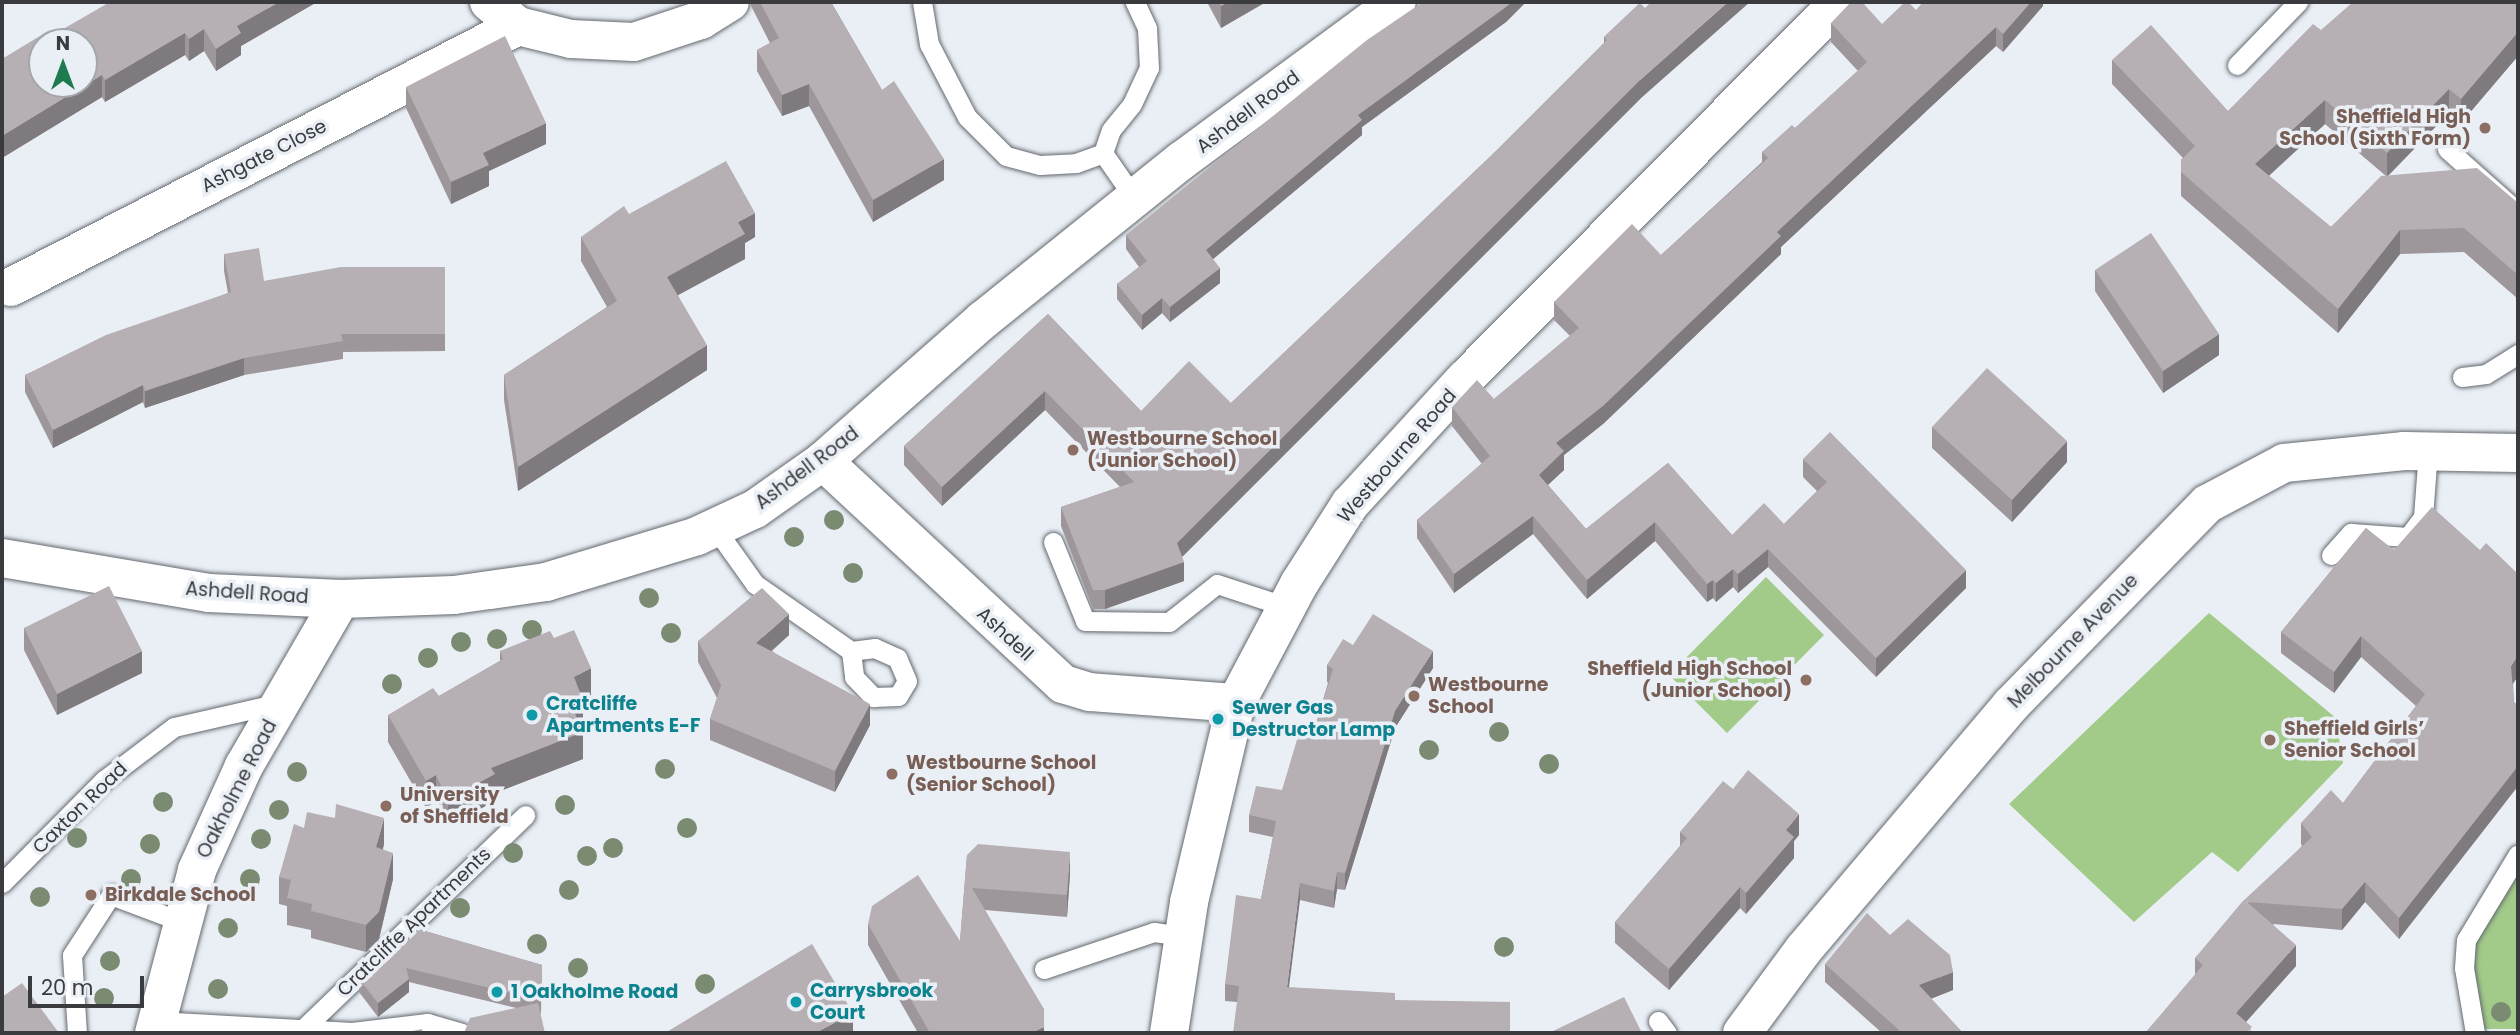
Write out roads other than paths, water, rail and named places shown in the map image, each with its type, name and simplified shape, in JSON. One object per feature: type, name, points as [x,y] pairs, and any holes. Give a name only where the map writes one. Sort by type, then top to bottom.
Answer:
[{"type":"street","points":[[489,2],[519,26],[571,39],[634,42],[701,20],[730,2]]},
{"type":"street","name":"Westbourne Road","points":[[1169,1033],[1184,936],[1236,703],[1287,607],[1350,504],[1465,379],[1839,2]]},
{"type":"street","name":"Ashdell Road","points":[[6,561],[209,593],[341,598],[454,595],[546,582],[715,528],[755,509],[822,461],[984,320],[1135,198],[1385,5]]},
{"type":"street","name":"Ashgate Close","points":[[11,287],[519,26]]},
{"type":"street","name":"Melbourne Avenue","points":[[1742,1033],[1804,949],[2011,705],[2207,504],[2284,463],[2428,452],[2518,453]]},
{"type":"street","name":"Ashdell","points":[[822,461],[1063,684],[1090,692],[1236,703]]},
{"type":"street","name":"Oakholme Road","points":[[156,1027],[197,870],[244,766],[341,598]]},
{"type":"lane","points":[[922,2],[929,44],[967,117],[1006,156],[1040,165],[1076,163],[1103,153]]},
{"type":"lane","points":[[1103,153],[1111,130],[1132,104],[1149,68],[1147,28],[1135,2]]},
{"type":"lane","points":[[2237,65],[2298,2]]},
{"type":"lane","points":[[2447,149],[2518,212]]},
{"type":"lane","points":[[1103,153],[1135,198]]},
{"type":"lane","points":[[2462,377],[2486,374],[2518,354]]},
{"type":"lane","points":[[2331,555],[2351,533],[2408,537],[2423,517],[2428,452]]},
{"type":"lane","points":[[715,528],[755,584],[851,651]]},
{"type":"lane","points":[[1053,542],[1085,621],[1169,622],[1217,584],[1287,607]]},
{"type":"lane","name":"Caxton Road","points":[[2,883],[104,780],[174,727],[282,702]]},
{"type":"lane","name":"Cratcliffe Apartments","points":[[304,1028],[525,815]]},
{"type":"lane","points":[[2475,1033],[2464,968],[2466,940],[2518,854]]},
{"type":"lane","points":[[77,1033],[72,955],[111,895],[182,922]]},
{"type":"lane","points":[[1044,969],[1154,932],[1184,936]]},
{"type":"lane","points":[[156,1027],[352,1031],[427,1023],[462,1033]]},
{"type":"place","name":"Sheffield High School (Sixth Form)","points":[[2485,128]]},
{"type":"place","name":"Westbourne School (Junior School)","points":[[1073,450]]},
{"type":"place","name":"Sheffield High School (Junior School)","points":[[1806,680]]},
{"type":"place","name":"Westbourne School","points":[[1414,696]]},
{"type":"place","name":"Cratcliffe Apartments E-F","points":[[532,715]]},
{"type":"place","name":"Sewer Gas Destructor Lamp","points":[[1218,719]]},
{"type":"place","name":"Sheffield Girls’ Senior School","points":[[2270,740]]},
{"type":"place","name":"Westbourne School (Senior School)","points":[[892,774]]},
{"type":"place","name":"University of Sheffield","points":[[386,806]]},
{"type":"place","name":"Birkdale School","points":[[91,895]]},
{"type":"place","name":"1 Oakholme Road","points":[[497,992]]},
{"type":"place","name":"Carrysbrook Court","points":[[796,1002]]}]
